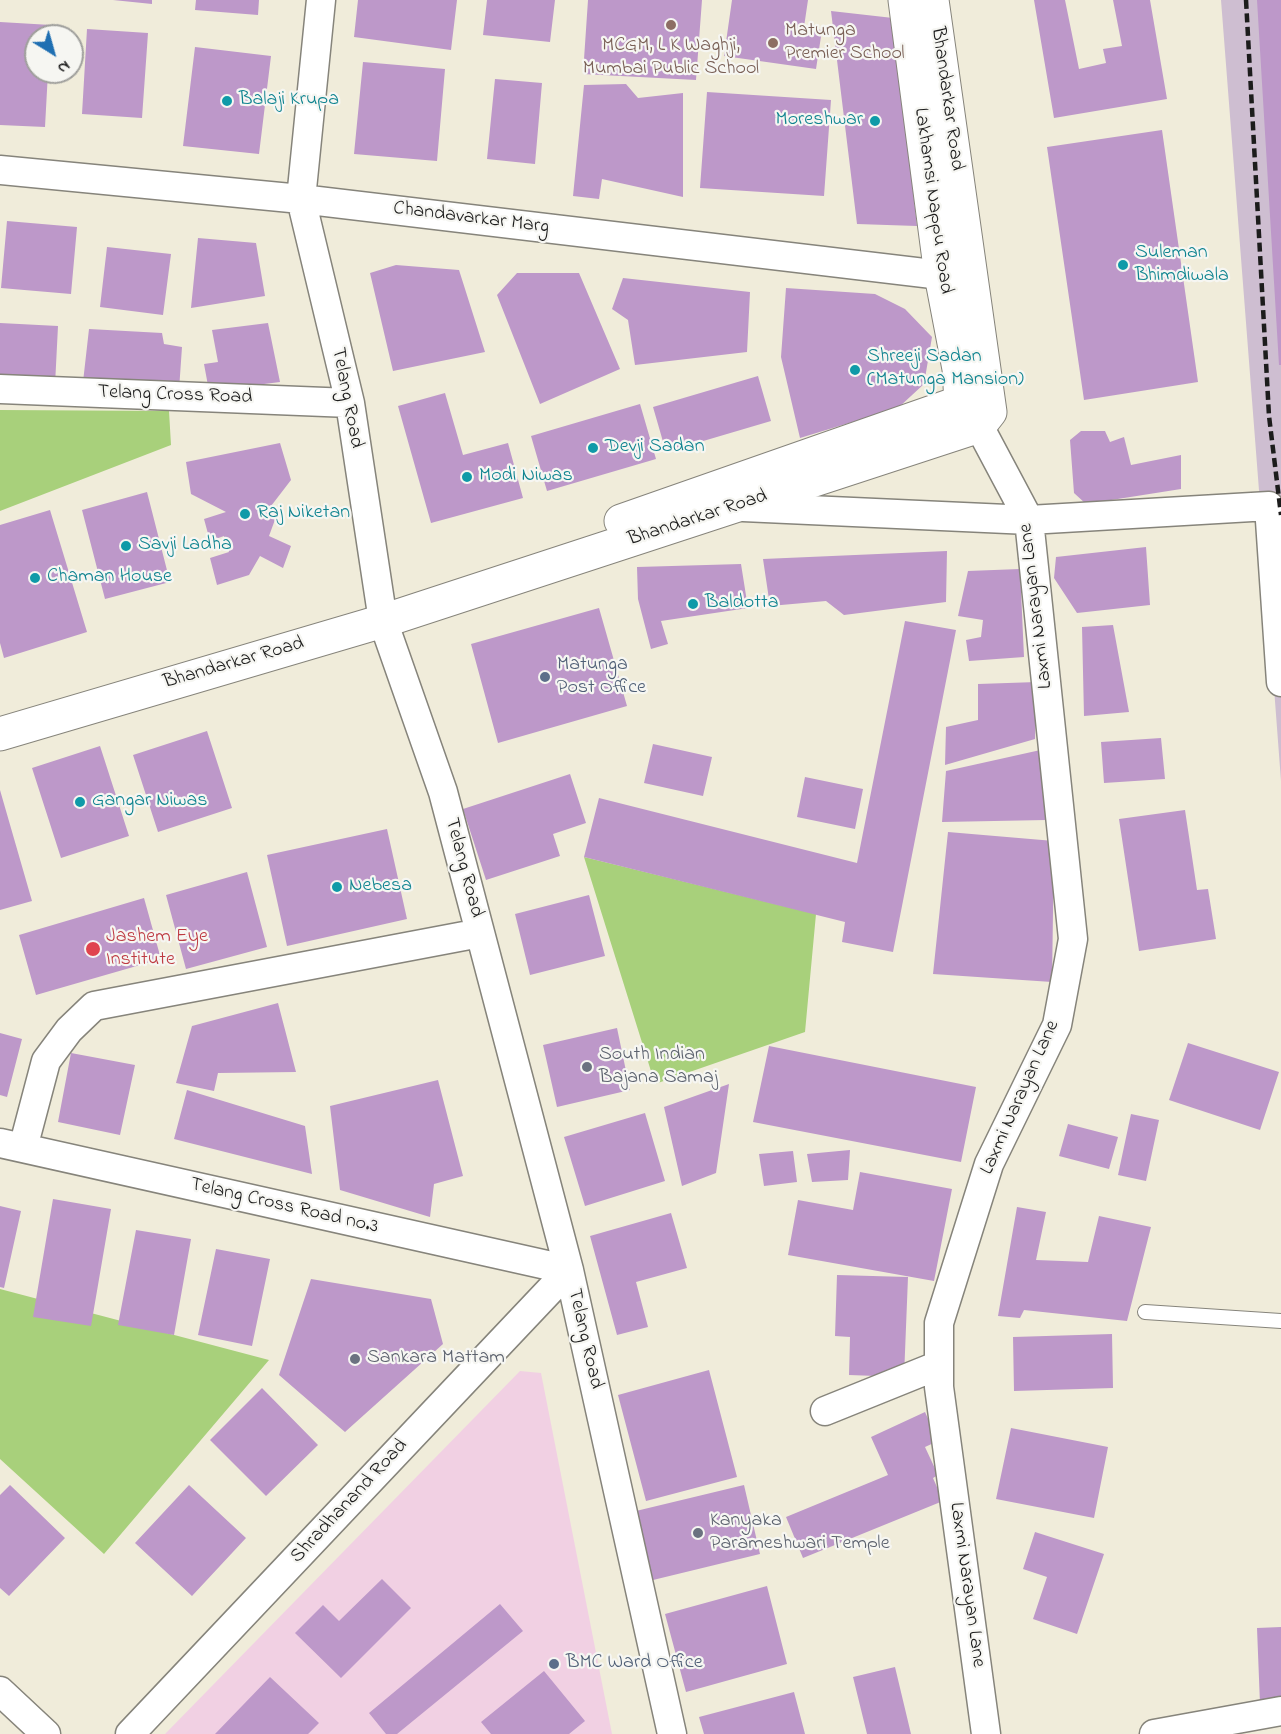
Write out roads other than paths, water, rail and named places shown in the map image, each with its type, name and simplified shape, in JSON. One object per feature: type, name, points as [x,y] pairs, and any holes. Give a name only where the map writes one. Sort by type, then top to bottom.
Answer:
[{"type":"street","name":"Telang Road","points":[[321,0],[301,199],[350,403],[381,611],[443,792],[569,1270],[672,1734]]},
{"type":"street","name":"Lakhamsi Nappu Road","points":[[905,0],[941,275],[970,414]]},
{"type":"street","name":"Bhandarkar Road","points":[[0,734],[381,611],[528,554],[970,414],[990,412],[932,0]]},
{"type":"street","name":"Chandavarkar Marg","points":[[0,170],[301,199],[941,275]]},
{"type":"street","name":"Telang Cross Road","points":[[0,389],[350,403]]},
{"type":"street","name":"Bhandarkar Road","points":[[0,713],[381,611],[738,506],[970,414]]},
{"type":"street","name":"Laxmi Narayan Lane","points":[[970,414],[1029,520],[1073,939],[1057,1025],[985,1175],[939,1323],[939,1387],[986,1734]]},
{"type":"street","points":[[738,506],[1029,520],[1269,506],[1281,682]]},
{"type":"street","points":[[11,1146],[46,1061],[69,1030],[94,1006],[480,933]]},
{"type":"street","name":"Telang Cross Road no.3","points":[[11,1146],[569,1270]]},
{"type":"street","name":"Shradhanand Road","points":[[130,1734],[569,1270]]},
{"type":"street","points":[[825,1411],[939,1365]]},
{"type":"street","points":[[0,1691],[46,1734]]},
{"type":"street","points":[[1171,1732],[1281,1711]]},
{"type":"lane","points":[[1145,1312],[1281,1321]]},
{"type":"railway","points":[[1246,0],[1269,416],[1281,515]]},
{"type":"place","name":"MCGM, L K Waghji, Mumbai Public School","points":[[671,25]]},
{"type":"place","name":"Matunga Premier School","points":[[773,43]]},
{"type":"place","name":"Balaji Krupa","points":[[227,101]]},
{"type":"place","name":"Moreshwar","points":[[875,121]]},
{"type":"place","name":"Suleman Bhimdiwala","points":[[1123,265]]},
{"type":"place","name":"Shreeji Sadan (Matunga Mansion)","points":[[855,370]]},
{"type":"place","name":"Devji Sadan","points":[[593,448]]},
{"type":"place","name":"Modi Niwas","points":[[467,477]]},
{"type":"place","name":"Raj Niketan","points":[[245,514]]},
{"type":"place","name":"Savji Ladha","points":[[126,546]]},
{"type":"place","name":"Chaman House","points":[[35,578]]},
{"type":"place","name":"Baldotta","points":[[693,604]]},
{"type":"place","name":"Matunga Post Office","points":[[545,677]]},
{"type":"place","name":"Gangar Niwas","points":[[80,802]]},
{"type":"place","name":"Nebesa","points":[[337,887]]},
{"type":"place","name":"Jashem Eye Institute","points":[[93,949]]},
{"type":"place","name":"South Indian Bajana Samaj","points":[[587,1067]]},
{"type":"place","name":"Sankara Mattam","points":[[355,1359]]},
{"type":"place","name":"Kanyaka Parameshwari Temple","points":[[698,1533]]},
{"type":"place","name":"BMC Ward Office","points":[[554,1664]]}]
